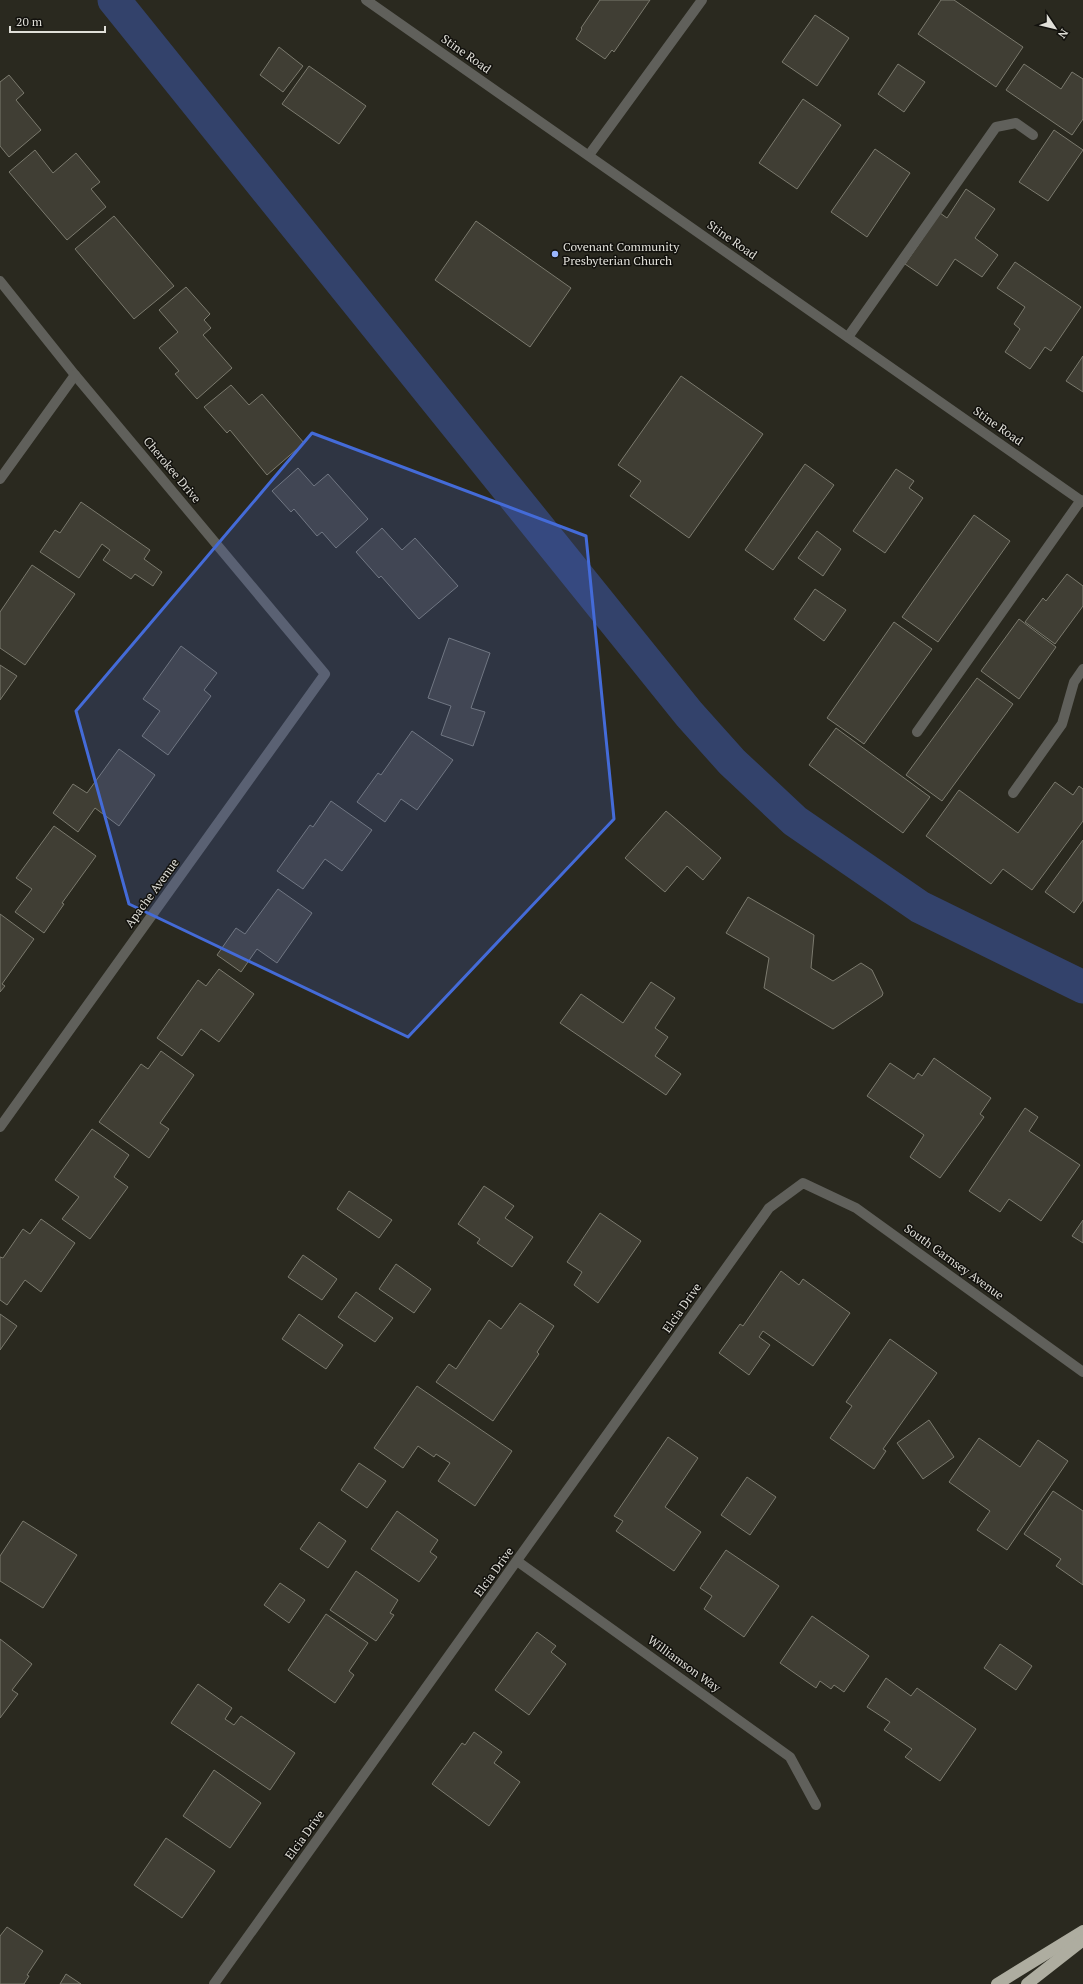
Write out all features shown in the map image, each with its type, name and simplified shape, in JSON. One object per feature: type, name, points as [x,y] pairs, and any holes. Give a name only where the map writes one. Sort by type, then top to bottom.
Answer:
[{"type":"highway","points":[[997,1984],[1083,1931]]},
{"type":"highway","points":[[1027,1984],[1083,1940]]},
{"type":"street","name":"Stine Road","points":[[366,0],[1082,501]]},
{"type":"street","points":[[589,156],[702,0]]},
{"type":"street","points":[[848,337],[996,127],[1016,123],[1033,135]]},
{"type":"street","name":"Cherokee Drive","points":[[0,282],[75,375],[325,674]]},
{"type":"street","points":[[0,479],[75,375]]},
{"type":"street","points":[[917,732],[1082,501]]},
{"type":"street","points":[[1013,793],[1062,724],[1074,682],[1083,669]]},
{"type":"street","name":"Apache Avenue","points":[[0,1127],[325,674]]},
{"type":"street","name":"South Garnsey Avenue","points":[[803,1183],[856,1208],[1083,1372]]},
{"type":"street","name":"Elcia Drive","points":[[214,1984],[770,1208],[803,1183]]},
{"type":"street","name":"Williamson Way","points":[[517,1561],[790,1757],[816,1805]]},
{"type":"highlighted area","points":[[312,433],[586,536],[614,819],[408,1037],[129,904],[76,711]]},
{"type":"building","points":[[600,0],[650,0],[614,52],[612,50],[605,59],[576,39],[582,29],[581,28]]},
{"type":"building","points":[[941,0],[954,0],[1023,47],[996,87],[918,34]]},
{"type":"building","points":[[815,15],[849,38],[817,86],[782,62]]},
{"type":"building","points":[[279,47],[303,66],[283,92],[260,75]]},
{"type":"building","points":[[898,64],[925,82],[904,112],[878,94]]},
{"type":"building","points":[[1024,64],[1061,89],[1072,72],[1083,79],[1083,119],[1072,135],[1006,90]]},
{"type":"building","points":[[309,66],[366,106],[339,144],[282,104]]},
{"type":"building","points":[[9,75],[24,93],[16,100],[41,130],[9,157],[0,146],[0,82]]},
{"type":"building","points":[[803,99],[841,125],[797,189],[759,163]]},
{"type":"building","points":[[1054,130],[1083,150],[1048,201],[1019,182]]},
{"type":"building","points":[[875,149],[910,173],[867,237],[831,212]]},
{"type":"building","points":[[35,150],[53,173],[76,153],[100,182],[91,189],[106,207],[67,240],[9,172]]},
{"type":"building","points":[[966,189],[995,209],[975,238],[998,255],[982,277],[955,259],[937,286],[905,264],[940,213],[947,218]]},
{"type":"building","points":[[114,216],[174,286],[134,319],[75,249]]},
{"type":"building","points":[[476,221],[571,288],[530,347],[435,280]]},
{"type":"building","points":[[1015,262],[1081,307],[1051,351],[1045,347],[1030,369],[1005,352],[1020,329],[1014,324],[1025,307],[997,288]]},
{"type":"building","points":[[186,287],[210,314],[204,320],[211,328],[203,335],[232,368],[197,399],[175,374],[179,371],[159,348],[178,332],[159,310]]},
{"type":"building","points":[[1083,356],[1083,392],[1066,381]]},
{"type":"building","points":[[681,376],[763,434],[689,538],[630,496],[641,481],[618,465]]},
{"type":"building","points":[[231,385],[249,405],[262,394],[304,443],[267,475],[230,430],[227,433],[204,407]]},
{"type":"building","points":[[805,464],[834,485],[773,570],[745,550]]},
{"type":"building","points":[[298,468],[314,486],[328,474],[368,519],[336,548],[322,532],[317,536],[294,509],[291,512],[272,491]]},
{"type":"building","points":[[896,469],[914,481],[909,488],[923,498],[885,553],[853,531]]},
{"type":"building","points":[[81,502],[150,550],[144,559],[162,572],[153,586],[135,574],[131,579],[103,560],[110,550],[102,544],[79,578],[40,552],[55,530],[60,533]]},
{"type":"building","points":[[974,515],[1010,541],[938,642],[902,617]]},
{"type":"building","points":[[382,528],[402,550],[415,538],[458,586],[419,619],[381,576],[379,578],[356,552]]},
{"type":"building","points":[[817,531],[841,549],[823,576],[798,558]]},
{"type":"building","points":[[32,565],[75,594],[25,665],[0,648],[0,612]]},
{"type":"building","points":[[1067,574],[1083,586],[1083,606],[1055,644],[1025,622],[1043,598],[1046,601]]},
{"type":"building","points":[[815,589],[846,610],[824,641],[794,619]]},
{"type":"building","points":[[1019,619],[1056,647],[1019,699],[981,671]]},
{"type":"building","points":[[894,622],[932,649],[864,744],[827,718]]},
{"type":"building","points":[[449,638],[490,653],[471,708],[485,712],[473,746],[441,735],[451,706],[428,698]]},
{"type":"building","points":[[181,646],[217,673],[204,690],[211,696],[168,755],[142,736],[160,711],[143,699]]},
{"type":"building","points":[[0,665],[17,676],[0,700]]},
{"type":"building","points":[[977,678],[1013,704],[942,801],[906,775]]},
{"type":"building","points":[[836,728],[930,797],[903,833],[809,765]]},
{"type":"building","points":[[412,731],[453,760],[417,810],[401,799],[385,822],[357,802],[378,773],[381,775]]},
{"type":"building","points":[[119,749],[155,775],[119,826],[95,808],[78,832],[53,813],[73,784],[87,793]]},
{"type":"building","points":[[1055,782],[1073,795],[1079,786],[1083,789],[1083,821],[1032,890],[1003,869],[991,884],[926,836],[959,790],[1018,833]]},
{"type":"building","points":[[331,801],[372,830],[342,871],[325,859],[303,889],[277,871],[310,825],[313,827]]},
{"type":"building","points":[[666,811],[721,858],[703,880],[687,866],[665,892],[625,858]]},
{"type":"building","points":[[54,826],[96,856],[62,903],[64,904],[44,933],[15,912],[32,889],[16,878]]},
{"type":"building","points":[[1083,840],[1083,900],[1074,913],[1045,892]]},
{"type":"building","points":[[278,889],[312,913],[277,963],[257,949],[241,972],[217,955],[236,928],[245,934]]},
{"type":"building","points":[[748,897],[814,935],[811,968],[833,981],[861,963],[872,970],[883,993],[882,996],[833,1029],[764,988],[769,958],[726,933]]},
{"type":"building","points":[[0,914],[34,939],[2,984],[5,986],[0,992]]},
{"type":"building","points":[[219,969],[254,994],[219,1042],[201,1029],[182,1056],[157,1038],[198,980],[206,986]]},
{"type":"building","points":[[651,982],[675,998],[655,1028],[668,1037],[655,1056],[681,1074],[666,1095],[560,1023],[581,994],[623,1023]]},
{"type":"building","points":[[161,1051],[194,1075],[160,1123],[169,1129],[149,1158],[99,1122],[141,1064],[148,1069]]},
{"type":"building","points":[[934,1058],[991,1098],[980,1114],[984,1117],[940,1178],[910,1157],[924,1135],[867,1096],[890,1063],[914,1079],[918,1073],[922,1076]]},
{"type":"building","points":[[1025,1108],[1038,1117],[1029,1131],[1080,1165],[1041,1221],[1009,1199],[1000,1212],[969,1191]]},
{"type":"building","points":[[92,1129],[129,1155],[114,1177],[128,1187],[90,1239],[62,1219],[79,1197],[55,1180]]},
{"type":"building","points":[[484,1186],[514,1206],[505,1218],[533,1237],[512,1267],[477,1243],[480,1239],[458,1224]]},
{"type":"building","points":[[349,1191],[392,1220],[379,1238],[337,1209]]},
{"type":"building","points":[[600,1213],[641,1241],[598,1303],[574,1285],[582,1272],[567,1262]]},
{"type":"building","points":[[41,1219],[75,1243],[41,1292],[25,1280],[7,1305],[0,1300],[0,1257],[3,1258],[23,1229],[30,1234]]},
{"type":"building","points":[[1083,1220],[1083,1243],[1072,1236]]},
{"type":"building","points":[[303,1255],[337,1279],[322,1300],[288,1277]]},
{"type":"building","points":[[396,1264],[431,1289],[414,1313],[379,1289]]},
{"type":"building","points":[[781,1271],[799,1285],[803,1279],[850,1313],[813,1366],[763,1331],[759,1337],[770,1345],[749,1375],[719,1353],[740,1324],[743,1326]]},
{"type":"building","points":[[356,1292],[393,1318],[375,1342],[338,1317]]},
{"type":"building","points":[[520,1303],[554,1326],[537,1352],[539,1354],[493,1421],[436,1382],[449,1364],[456,1369],[489,1320],[501,1329]]},
{"type":"building","points":[[0,1314],[17,1326],[0,1350]]},
{"type":"building","points":[[299,1314],[343,1345],[326,1369],[282,1339]]},
{"type":"building","points":[[890,1339],[937,1373],[883,1449],[886,1451],[874,1469],[830,1438],[852,1406],[846,1402]]},
{"type":"building","points":[[417,1386],[512,1451],[475,1506],[438,1481],[450,1463],[436,1454],[434,1457],[418,1446],[403,1468],[374,1448]]},
{"type":"building","points":[[929,1420],[954,1457],[923,1479],[897,1443]]},
{"type":"building","points":[[668,1437],[698,1458],[665,1507],[701,1532],[674,1571],[616,1531],[623,1521],[614,1516]]},
{"type":"building","points":[[979,1438],[1020,1467],[1038,1440],[1068,1461],[1007,1550],[977,1530],[990,1511],[949,1482]]},
{"type":"building","points":[[359,1463],[386,1481],[367,1508],[341,1490]]},
{"type":"building","points":[[747,1477],[776,1497],[750,1535],[721,1515]]},
{"type":"building","points":[[1053,1491],[1083,1511],[1083,1585],[1056,1566],[1061,1559],[1024,1534]]},
{"type":"building","points":[[397,1511],[438,1540],[430,1552],[437,1557],[419,1582],[371,1549]]},
{"type":"building","points":[[23,1521],[77,1555],[43,1608],[0,1581],[0,1556]]},
{"type":"building","points":[[319,1522],[346,1541],[328,1568],[300,1549]]},
{"type":"building","points":[[726,1550],[779,1586],[744,1637],[704,1609],[712,1596],[700,1588]]},
{"type":"building","points":[[356,1571],[398,1600],[390,1613],[394,1615],[376,1641],[330,1610]]},
{"type":"building","points":[[280,1583],[305,1600],[289,1623],[264,1605]]},
{"type":"building","points":[[326,1614],[368,1643],[349,1671],[354,1675],[335,1703],[288,1670]]},
{"type":"building","points":[[812,1616],[869,1656],[844,1692],[834,1685],[831,1689],[820,1681],[816,1688],[780,1663]]},
{"type":"building","points":[[537,1632],[556,1646],[551,1652],[566,1664],[529,1715],[495,1690]]},
{"type":"building","points":[[0,1639],[32,1664],[12,1690],[18,1694],[0,1718]]},
{"type":"building","points":[[1000,1644],[1032,1666],[1016,1690],[984,1668]]},
{"type":"building","points":[[886,1678],[911,1696],[917,1688],[976,1729],[940,1781],[905,1757],[912,1749],[884,1730],[890,1722],[867,1707]]},
{"type":"building","points":[[198,1684],[232,1708],[225,1719],[234,1725],[241,1716],[295,1753],[270,1790],[171,1723]]},
{"type":"building","points":[[474,1732],[502,1752],[494,1763],[520,1782],[489,1826],[432,1784],[462,1743],[465,1745]]},
{"type":"building","points":[[214,1770],[261,1803],[230,1848],[183,1816]]},
{"type":"building","points":[[166,1838],[215,1871],[182,1918],[134,1885]]},
{"type":"building","points":[[7,1927],[43,1951],[27,1975],[29,1976],[24,1984],[0,1984],[0,1936]]},
{"type":"building","points":[[66,1974],[81,1984],[60,1984]]},
{"type":"waterway","points":[[114,0],[689,714],[732,762],[795,821],[920,907],[1083,987]]},
{"type":"place","name":"Covenant Community Presbyterian Church","points":[[555,254]]}]
